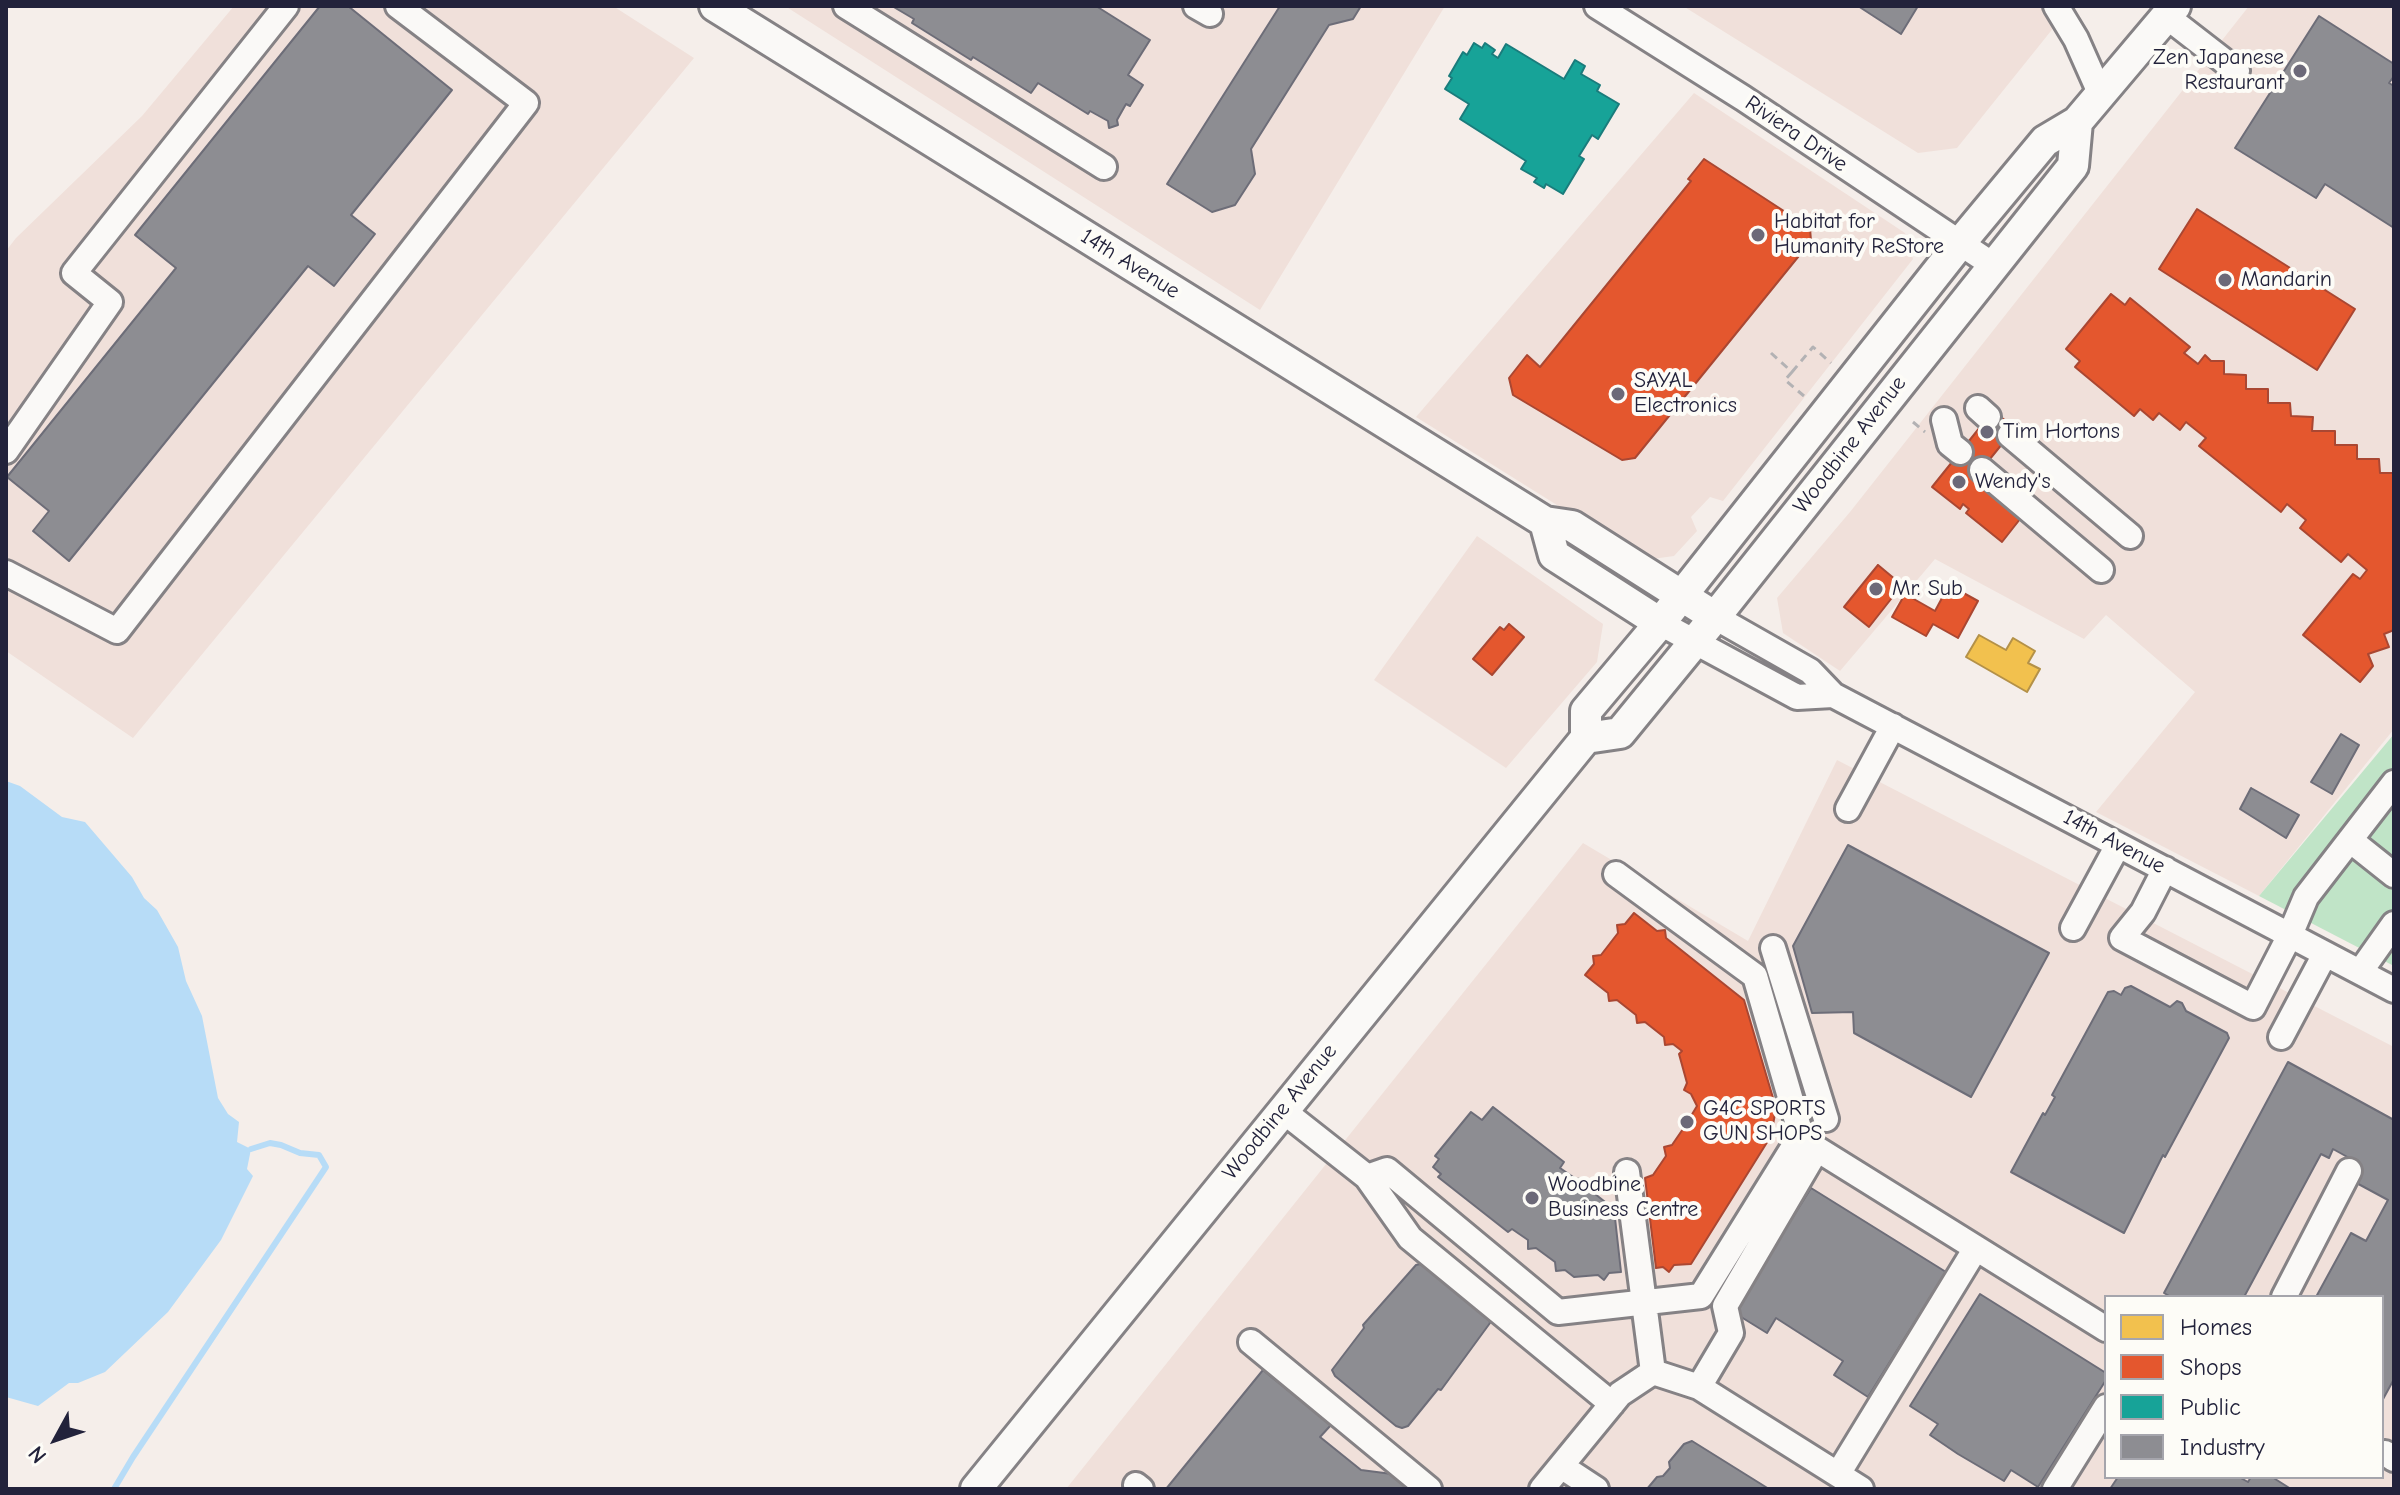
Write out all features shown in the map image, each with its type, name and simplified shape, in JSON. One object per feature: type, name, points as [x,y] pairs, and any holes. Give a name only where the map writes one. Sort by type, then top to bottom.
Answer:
[{"type":"main road","name":"14th Avenue","points":[[715,6],[1545,522],[1572,526],[1715,617]]},
{"type":"main road","name":"Woodbine Avenue","points":[[976,1489],[1586,738],[1586,711],[1765,492],[1961,242],[2045,141],[2077,122],[2170,11]]},
{"type":"main road","name":"Woodbine Avenue","points":[[1586,738],[1620,733],[1715,617],[2073,166],[2077,122]]},
{"type":"main road","points":[[1765,492],[1793,519]]},
{"type":"main road","name":"14th Avenue","points":[[1545,522],[1554,555],[1660,623]]},
{"type":"street","points":[[6,451],[110,302],[74,273],[286,6]]},
{"type":"street","points":[[6,573],[117,631],[526,103],[398,6]]},
{"type":"street","points":[[846,6],[1104,167]]},
{"type":"street","name":"Riviera Drive","points":[[1597,6],[1743,98],[1993,265]]},
{"type":"street","points":[[2056,6],[2076,39],[2100,93]]},
{"type":"street","points":[[2170,11],[2237,71]]},
{"type":"street","points":[[1944,420],[1950,444],[1960,452]]},
{"type":"street","points":[[2010,435],[2130,536]]},
{"type":"street","points":[[1982,470],[2101,570]]},
{"type":"street","name":"14th Avenue","points":[[1715,617],[1810,671],[1833,695],[2394,990]]},
{"type":"street","name":"14th Avenue","points":[[1660,623],[1797,697],[1833,695]]},
{"type":"street","points":[[1848,809],[1893,726]]},
{"type":"street","points":[[2165,869],[2143,912],[2122,938],[2253,1007],[2306,897],[2394,783]]},
{"type":"street","points":[[2350,840],[2394,875]]},
{"type":"street","points":[[2073,928],[2118,845]]},
{"type":"street","points":[[1367,1177],[1387,1170],[1558,1312],[1701,1296],[1801,1135],[1755,976],[1616,874]]},
{"type":"street","points":[[2360,972],[2394,924]]},
{"type":"street","points":[[1773,948],[1826,1119]]},
{"type":"street","points":[[2281,1037],[2325,954]]},
{"type":"street","points":[[1282,1110],[1367,1177],[1410,1238],[1612,1404]]},
{"type":"street","points":[[1699,1387],[1731,1333],[1725,1306],[1817,1149],[2104,1328]]},
{"type":"street","points":[[2285,1295],[2349,1171]]},
{"type":"street","points":[[1627,1172],[1653,1372]]},
{"type":"street","points":[[1838,1474],[1976,1248]]},
{"type":"street","points":[[1251,1342],[1429,1489]]},
{"type":"street","points":[[1542,1489],[1620,1394],[1653,1372]]},
{"type":"street","points":[[1653,1372],[1699,1387],[1861,1489]]},
{"type":"street","points":[[2055,1489],[2104,1410]]},
{"type":"street","points":[[1561,1466],[1596,1489]]},
{"type":"path","points":[[1804,396],[1785,380],[1813,347],[1831,363]]},
{"type":"path","points":[[1771,353],[1792,372]]},
{"type":"shaded area","points":[[234,6],[613,6],[694,58],[133,738],[6,651],[6,251],[142,116]]},
{"type":"shaded area","points":[[785,6],[1445,6],[1260,310]]},
{"type":"shaded area","points":[[1683,6],[2071,6],[1957,148],[1918,153]]},
{"type":"shaded area","points":[[2249,6],[2394,6],[2394,729],[2259,896],[2096,812],[2195,692],[2106,615],[2084,639],[1935,559],[1840,671],[1783,633],[1777,598],[1850,512]]},
{"type":"shaded area","points":[[1694,93],[1905,233],[1913,259],[1723,501],[1710,497],[1691,517],[1697,531],[1674,556],[1645,560],[1416,417]]},
{"type":"shaded area","points":[[1477,536],[1603,624],[1597,662],[1506,768],[1374,680]]},
{"type":"shaded area","points":[[1837,760],[2394,1047],[2394,1489],[1066,1489],[1583,843],[1748,941]]},
{"type":"green space","points":[[2394,734],[2394,966],[2259,896]]},
{"type":"water","points":[[6,781],[20,786],[62,817],[85,822],[132,877],[144,898],[157,910],[178,947],[186,981],[202,1016],[218,1098],[228,1114],[239,1122],[237,1142],[251,1149],[247,1169],[253,1176],[221,1240],[168,1312],[105,1372],[78,1383],[69,1383],[38,1406],[6,1397]]},
{"type":"building: Homes","points":[[1979,635],[2006,650],[2013,638],[2035,651],[2028,663],[2040,669],[2027,692],[1966,657]]},
{"type":"building: Shops","points":[[1704,159],[1810,228],[1811,241],[1635,458],[1622,460],[1513,395],[1509,378],[1527,355],[1540,367],[1691,181],[1688,179]]},
{"type":"building: Shops","points":[[2197,209],[2355,309],[2317,370],[2159,269]]},
{"type":"building: Shops","points":[[2111,294],[2125,305],[2130,298],[2190,347],[2184,353],[2198,364],[2205,355],[2211,361],[2224,361],[2224,374],[2246,375],[2246,389],[2268,389],[2268,403],[2290,403],[2291,416],[2313,417],[2312,431],[2335,431],[2335,445],[2357,445],[2357,459],[2379,459],[2380,473],[2394,473],[2394,630],[2384,634],[2389,647],[2368,654],[2373,666],[2360,682],[2303,635],[2353,574],[2360,579],[2367,570],[2348,554],[2341,562],[2300,528],[2306,520],[2287,504],[2281,512],[2199,446],[2206,438],[2186,422],[2180,430],[2159,413],[2153,420],[2140,409],[2134,416],[2075,367],[2080,361],[2066,349]]},
{"type":"building: Shops","points":[[1993,411],[2015,428],[1977,475],[2024,514],[2002,542],[1966,513],[1969,509],[1963,504],[1960,509],[1932,487]]},
{"type":"building: Shops","points":[[1878,565],[1902,585],[1869,627],[1844,607]]},
{"type":"building: Shops","points":[[1949,585],[1978,601],[1958,638],[1933,624],[1926,636],[1892,617],[1905,594],[1935,611]]},
{"type":"building: Shops","points":[[1509,624],[1524,637],[1492,675],[1473,659],[1500,627],[1504,630]]},
{"type":"building: Shops","points":[[1634,913],[1657,931],[1665,930],[1666,938],[1744,1000],[1776,1108],[1771,1136],[1691,1264],[1674,1265],[1669,1272],[1663,1267],[1656,1268],[1645,1178],[1653,1175],[1666,1156],[1664,1147],[1672,1145],[1685,1126],[1683,1118],[1691,1116],[1697,1106],[1691,1094],[1684,1090],[1687,1083],[1679,1054],[1682,1051],[1673,1044],[1665,1045],[1664,1037],[1645,1022],[1637,1023],[1636,1015],[1617,1000],[1609,1001],[1608,993],[1585,975],[1594,964],[1593,956],[1601,955],[1618,933],[1617,925],[1625,924]]},
{"type":"building: Public","points":[[1474,43],[1482,48],[1485,43],[1495,50],[1492,54],[1498,58],[1506,44],[1564,79],[1575,60],[1585,66],[1581,74],[1600,85],[1597,91],[1619,104],[1598,139],[1592,135],[1579,156],[1584,159],[1563,194],[1546,184],[1544,188],[1534,182],[1537,178],[1521,169],[1526,161],[1460,119],[1469,104],[1445,89],[1463,52],[1467,55]]},
{"type":"building: Industry","points":[[320,6],[348,6],[452,90],[351,215],[375,234],[334,286],[308,266],[69,561],[33,531],[49,511],[7,477],[176,268],[135,235]]},
{"type":"building: Industry","points":[[892,6],[1096,6],[1150,40],[1128,75],[1143,85],[1130,106],[1126,104],[1117,120],[1118,125],[1109,128],[1108,121],[1090,111],[1088,114],[1038,83],[1031,93],[973,57],[971,60],[912,23],[914,19]]},
{"type":"building: Industry","points":[[1280,6],[1361,6],[1353,19],[1329,25],[1251,149],[1255,174],[1235,205],[1212,212],[1167,184]]},
{"type":"building: Industry","points":[[1858,6],[1918,6],[1901,34]]},
{"type":"building: Industry","points":[[2319,16],[2394,64],[2394,76],[2389,83],[2394,86],[2394,228],[2325,184],[2316,198],[2235,148]]},
{"type":"building: Industry","points":[[2341,734],[2359,745],[2332,794],[2311,782]]},
{"type":"building: Industry","points":[[2251,788],[2299,815],[2286,838],[2240,809]]},
{"type":"building: Industry","points":[[1848,845],[2049,953],[1971,1097],[1854,1033],[1853,1012],[1812,1013],[1793,946]]},
{"type":"building: Industry","points":[[2131,986],[2170,1007],[2177,1001],[2182,1003],[2186,1011],[2227,1033],[2229,1038],[2165,1157],[2163,1155],[2124,1233],[2011,1172],[2055,1097],[2052,1095],[2108,992],[2121,995],[2125,988]]},
{"type":"building: Industry","points":[[2288,1062],[2394,1120],[2394,1379],[2384,1397],[2384,1295],[2317,1295],[2351,1233],[2366,1241],[2388,1200],[2351,1180],[2360,1164],[2333,1149],[2329,1158],[2321,1154],[2245,1295],[2164,1293]]},
{"type":"building: Industry","name":"Woodbine Business Centre","points":[[1493,1107],[1564,1162],[1560,1168],[1576,1179],[1584,1178],[1585,1186],[1614,1209],[1621,1272],[1609,1273],[1604,1280],[1598,1275],[1574,1277],[1565,1270],[1556,1271],[1555,1262],[1536,1248],[1528,1249],[1528,1240],[1512,1229],[1508,1232],[1438,1177],[1441,1174],[1433,1167],[1439,1159],[1435,1156],[1471,1112],[1482,1120]]},
{"type":"building: Industry","points":[[1811,1188],[1946,1272],[1868,1397],[1834,1375],[1843,1361],[1776,1318],[1767,1333],[1733,1312]]},
{"type":"building: Industry","points":[[1420,1264],[1427,1265],[1490,1323],[1441,1390],[1438,1389],[1408,1426],[1402,1428],[1335,1376],[1332,1370],[1364,1328],[1363,1325]]},
{"type":"building: Industry","points":[[1980,1294],[2104,1372],[2104,1383],[2038,1487],[2011,1470],[2004,1481],[1958,1454],[1930,1435],[1938,1424],[1910,1406]]},
{"type":"building: Industry","points":[[1263,1370],[1331,1425],[1320,1437],[1361,1470],[1392,1474],[1409,1489],[1166,1489]]},
{"type":"building: Industry","points":[[1692,1441],[1769,1489],[1647,1489],[1670,1468],[1669,1462],[1684,1444]]},
{"type":"building: Industry","points":[[2117,1479],[2243,1479],[2248,1482],[2250,1479],[2275,1479],[2291,1489],[2110,1489]]},
{"type":"waterway","points":[[114,1489],[326,1167],[319,1155],[300,1153],[281,1145],[270,1143],[251,1149]]},
{"type":"place","name":"Zen Japanese Restaurant","points":[[2300,71]]},
{"type":"place","name":"Habitat for Humanity ReStore","points":[[1758,235]]},
{"type":"place","name":"Mandarin","points":[[2225,280]]},
{"type":"place","name":"SAYAL Electronics","points":[[1618,394]]},
{"type":"place","name":"Tim Hortons","points":[[1987,432]]},
{"type":"place","name":"Wendy's","points":[[1959,482]]},
{"type":"place","name":"Mr. Sub","points":[[1876,589]]},
{"type":"place","name":"G4C SPORTS GUN SHOPS","points":[[1687,1122]]},
{"type":"place","name":"Woodbine Business Centre","points":[[1532,1198]]}]
